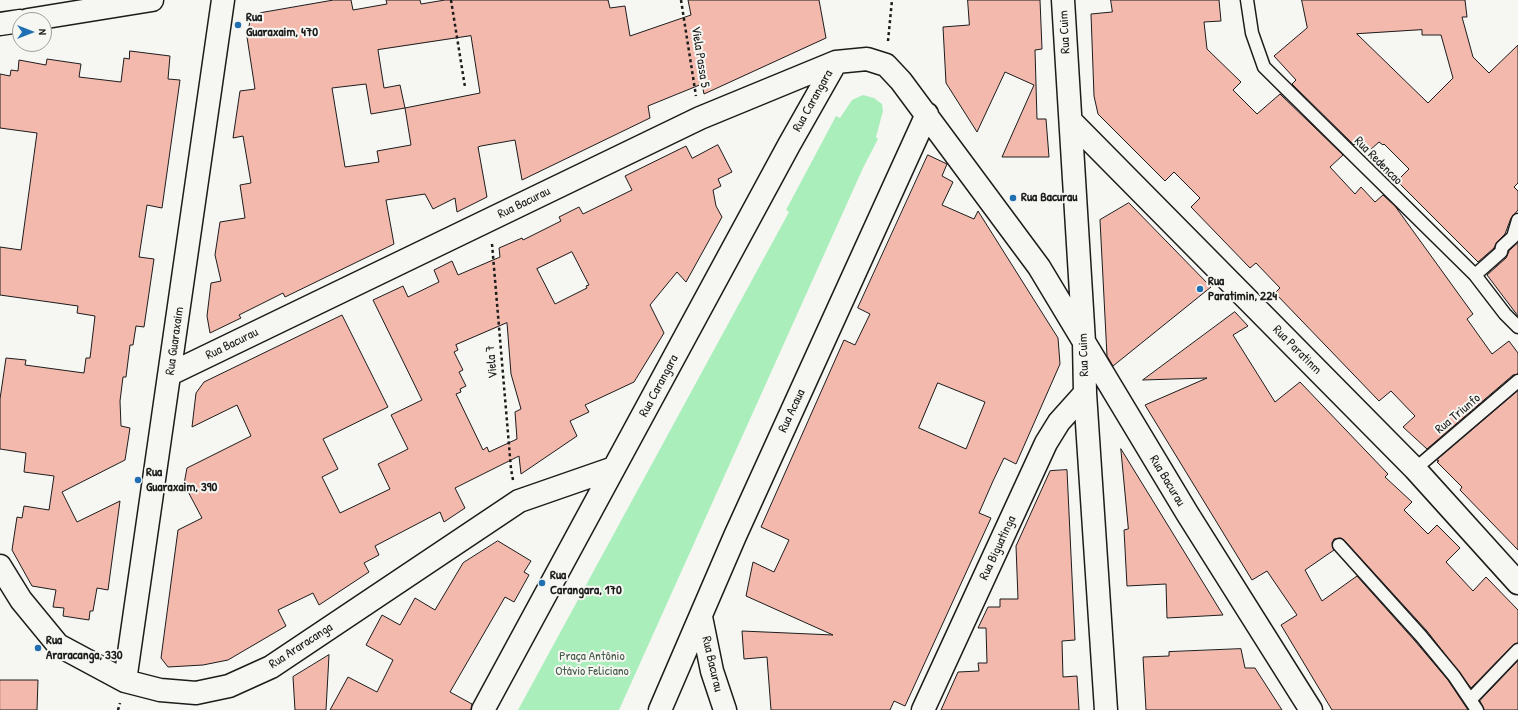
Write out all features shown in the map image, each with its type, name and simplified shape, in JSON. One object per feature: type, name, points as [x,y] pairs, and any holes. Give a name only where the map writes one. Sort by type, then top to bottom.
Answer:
[{"type":"street","points":[[52,16],[152,0]]},
{"type":"street","name":"Rua Guaraxaim","points":[[125,681],[170,374],[222,0]]},
{"type":"street","name":"Rua Cuim","points":[[1063,0],[1084,342],[1085,393],[1106,710]]},
{"type":"street","points":[[0,24],[12,22]]},
{"type":"street","name":"Rua Bacurau","points":[[170,374],[700,118],[836,62],[867,59],[886,65]]},
{"type":"street","name":"Rua Carangara","points":[[483,710],[789,145],[836,62]]},
{"type":"street","points":[[886,65],[901,81],[927,114]]},
{"type":"street","name":"Rua Bacurau","points":[[927,114],[952,151],[1039,267],[1187,513],[1311,710]]},
{"type":"street","name":"Rua Acaua","points":[[660,710],[735,536],[927,114]]},
{"type":"street","name":"Rua Paratinm","points":[[1070,121],[1415,469],[1518,583]]},
{"type":"street","name":"Rua Biguatinga","points":[[923,710],[1046,443],[1059,422],[1085,393]]},
{"type":"street","name":"Rua Araracanga","points":[[0,566],[21,600],[58,645],[125,681],[160,690],[196,693],[229,686],[271,667],[519,501],[614,468]]},
{"type":"street","name":"Rua Bacurau","points":[[701,616],[712,671],[725,710]]},
{"type":"lane","name":"Rua Redencao","points":[[1247,0],[1252,33],[1264,67],[1475,275],[1505,314],[1518,327]]},
{"type":"lane","points":[[1475,275],[1501,252],[1502,247],[1513,237],[1518,220]]},
{"type":"lane","name":"Rua Triunfo","points":[[1415,469],[1518,381]]},
{"type":"lane","points":[[1339,545],[1421,636],[1471,699],[1477,710]]},
{"type":"lane","points":[[1471,699],[1518,650]]},
{"type":"path","points":[[451,0],[465,87]]},
{"type":"path","name":"Viela Passa 5","points":[[681,0],[700,118]]},
{"type":"path","points":[[886,65],[892,0]]},
{"type":"path","name":"Viela 7","points":[[486,222],[492,245],[511,470],[519,501]]},
{"type":"green space","name":"Praça Antônio Otávio Feliciano","points":[[863,95],[874,98],[882,104],[883,111],[876,137],[878,139],[863,168],[619,710],[518,710],[789,212],[786,210],[836,116],[840,118],[852,100]]},
{"type":"building","points":[[334,0],[351,0],[353,10],[387,4],[386,0],[420,0],[421,4],[445,0],[608,0],[610,8],[625,6],[630,36],[691,15],[688,0],[819,0],[826,38],[704,94],[702,84],[648,106],[650,118],[522,180],[515,140],[478,147],[487,197],[457,212],[455,198],[433,209],[425,194],[386,200],[394,244],[285,297],[283,293],[239,315],[241,318],[210,333],[207,316],[211,283],[221,281],[215,255],[220,222],[245,218],[240,185],[251,183],[243,136],[233,138],[240,91],[255,89],[247,37],[250,21],[260,13]],"holes":[[[471,36],[480,93],[405,108],[400,85],[384,88],[378,50]],[[366,84],[371,114],[405,108],[411,145],[377,151],[379,162],[345,167],[332,88]]]},
{"type":"building","points":[[968,0],[1040,0],[1042,49],[1035,50],[1037,119],[1046,119],[1049,157],[1002,157],[1034,85],[1005,72],[977,132],[946,83],[943,27],[969,25]]},
{"type":"building","points":[[1111,0],[1219,0],[1221,21],[1204,22],[1207,49],[1241,82],[1233,90],[1257,114],[1280,94],[1343,155],[1330,167],[1355,194],[1361,187],[1375,202],[1383,195],[1395,206],[1473,314],[1467,319],[1492,354],[1509,341],[1518,353],[1518,374],[1513,375],[1427,449],[1403,427],[1415,416],[1391,391],[1379,401],[1275,293],[1280,288],[1256,263],[1250,268],[1191,207],[1200,198],[1174,172],[1165,181],[1098,114],[1094,96],[1091,14],[1112,12]]},
{"type":"building","points":[[1302,0],[1465,0],[1467,17],[1462,17],[1473,57],[1489,73],[1518,45],[1518,183],[1514,187],[1518,191],[1518,210],[1511,218],[1505,234],[1497,242],[1494,248],[1478,262],[1397,181],[1409,169],[1384,144],[1383,145],[1379,142],[1369,151],[1358,141],[1354,145],[1292,84],[1296,80],[1274,56],[1307,28]],"holes":[[[1422,30],[1422,35],[1441,35],[1453,78],[1428,103],[1357,34]]]},
{"type":"building","points":[[130,51],[170,56],[168,79],[180,80],[162,208],[147,205],[139,257],[154,259],[144,327],[136,326],[133,345],[130,345],[126,377],[123,377],[120,401],[121,426],[130,428],[125,460],[62,492],[77,522],[120,501],[108,590],[97,588],[93,611],[90,611],[89,620],[63,616],[64,608],[53,607],[56,590],[32,586],[12,550],[17,517],[22,518],[24,506],[49,510],[54,476],[24,472],[26,453],[0,449],[0,399],[6,358],[26,360],[25,365],[84,373],[86,358],[90,358],[95,316],[77,313],[78,306],[0,295],[0,247],[21,250],[37,133],[0,128],[0,74],[10,76],[11,70],[18,71],[19,60],[46,65],[47,59],[81,64],[79,77],[121,82],[124,58],[129,59]]},
{"type":"building","points":[[718,145],[732,172],[718,179],[721,186],[713,190],[716,206],[722,217],[686,282],[677,272],[650,305],[664,333],[634,382],[585,405],[589,412],[570,421],[577,436],[521,474],[519,456],[455,488],[465,508],[444,522],[440,512],[375,546],[379,555],[364,563],[369,572],[319,605],[313,593],[278,610],[286,626],[228,660],[203,665],[168,667],[161,658],[178,530],[202,518],[184,484],[187,468],[251,436],[237,405],[192,427],[196,393],[204,382],[342,315],[388,407],[323,439],[338,469],[322,477],[340,513],[390,489],[378,464],[408,449],[391,415],[422,400],[373,300],[403,286],[408,297],[439,282],[434,270],[452,261],[458,275],[500,257],[499,248],[522,238],[523,240],[561,221],[559,217],[579,207],[583,214],[632,190],[625,176],[686,146],[692,158]],"holes":[[[572,252],[589,285],[586,286],[587,288],[555,304],[537,269]],[[507,323],[511,374],[521,409],[515,412],[517,439],[489,452],[487,447],[483,450],[456,394],[461,392],[460,389],[466,386],[459,372],[463,370],[454,352],[458,350],[456,345]]]},
{"type":"building","points":[[928,155],[947,164],[942,176],[953,182],[942,205],[974,219],[978,211],[1058,338],[1060,364],[1016,464],[1004,458],[993,481],[979,513],[991,518],[905,706],[894,701],[890,710],[771,710],[767,657],[744,659],[742,631],[833,635],[746,596],[753,562],[774,572],[789,540],[761,527],[844,340],[855,345],[870,314],[858,308]],"holes":[[[938,383],[985,402],[966,449],[919,428]]]},
{"type":"building","points":[[1129,203],[1211,287],[1113,366],[1107,356],[1100,220]]},
{"type":"building","points":[[1518,243],[1518,316],[1487,275],[1506,258],[1509,251]]},
{"type":"building","points":[[1235,312],[1248,326],[1233,335],[1275,402],[1300,382],[1388,474],[1385,477],[1412,502],[1404,510],[1428,534],[1437,525],[1460,548],[1446,562],[1473,591],[1486,577],[1518,610],[1518,643],[1513,645],[1471,688],[1427,631],[1344,540],[1341,538],[1334,539],[1332,543],[1334,550],[1305,570],[1322,601],[1357,576],[1448,680],[1468,710],[1332,710],[1281,625],[1297,615],[1267,571],[1252,580],[1145,405],[1207,378],[1143,380]]},
{"type":"building","points":[[1518,391],[1518,550],[1460,490],[1462,487],[1437,462],[1439,461],[1437,460]]},
{"type":"building","points":[[1121,449],[1223,615],[1167,618],[1166,584],[1127,586],[1124,530],[1128,529]]},
{"type":"building","points":[[1067,470],[1075,640],[1062,641],[1063,677],[1077,676],[1079,710],[941,710],[958,672],[979,671],[978,663],[987,663],[986,628],[978,628],[988,607],[1000,607],[1000,599],[1018,599],[1016,546],[1050,471]]},
{"type":"building","points":[[498,541],[531,561],[524,572],[529,575],[514,602],[505,597],[450,692],[472,704],[471,710],[330,710],[348,677],[377,692],[393,660],[366,645],[382,615],[400,625],[415,598],[435,610],[463,563]]},
{"type":"building","points":[[1241,649],[1245,668],[1255,668],[1282,710],[1146,710],[1143,657],[1169,656],[1169,652]]},
{"type":"building","points":[[329,655],[326,710],[295,710],[293,677]]},
{"type":"building","points":[[1518,661],[1518,710],[1484,710],[1480,701]]},
{"type":"building","points":[[0,680],[38,680],[37,710],[0,710]]},
{"type":"place","name":"Rua Guaraxaim, 470","points":[[238,25]]},
{"type":"place","name":"Rua Bacurau","points":[[1013,198]]},
{"type":"place","name":"Rua Paratimin, 224","points":[[1200,289]]},
{"type":"place","name":"Rua Guaraxaim, 390","points":[[138,480]]},
{"type":"place","name":"Rua Carangara, 170","points":[[542,583]]},
{"type":"place","name":"Rua Araracanga, 330","points":[[38,648]]}]
